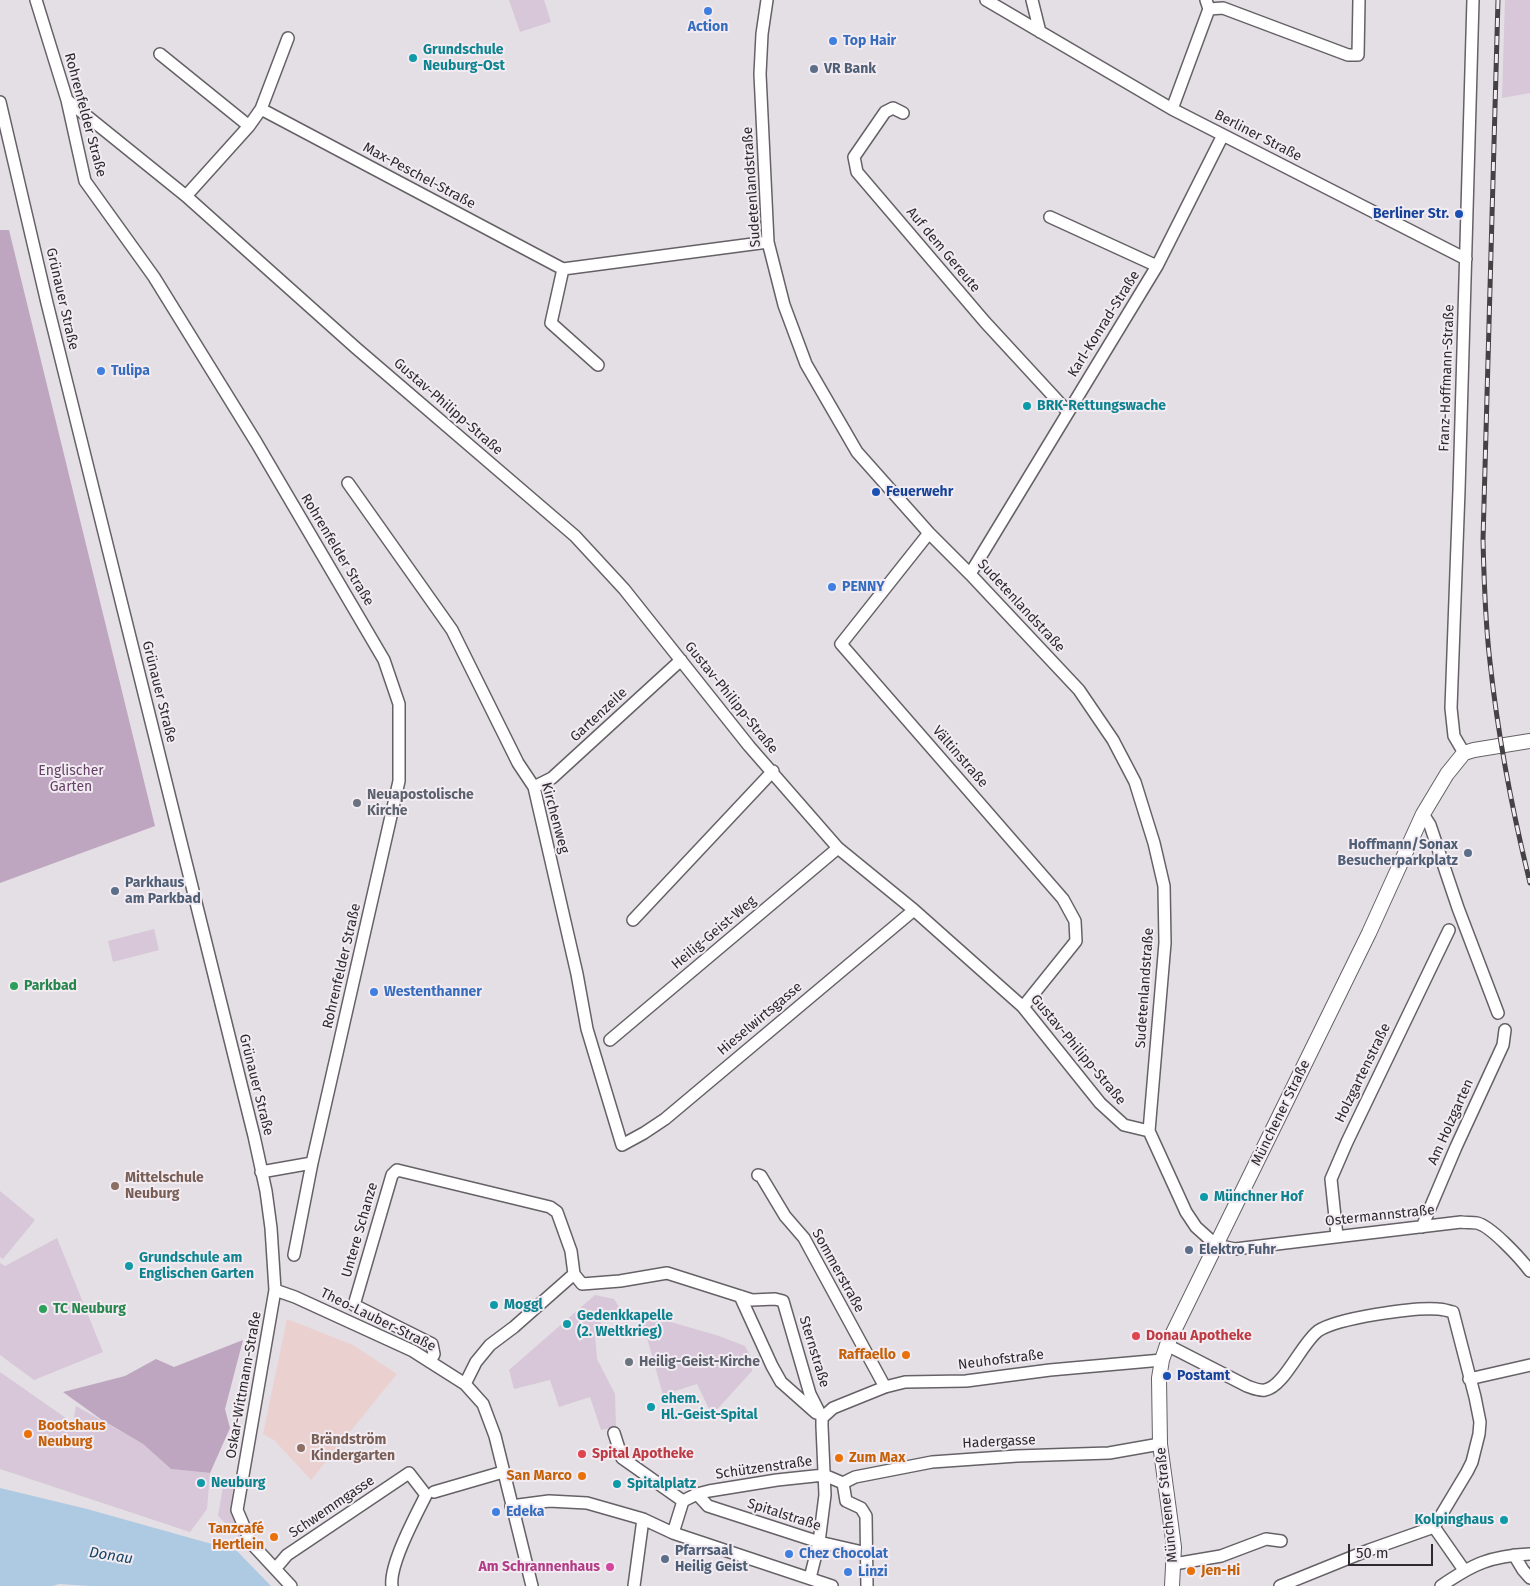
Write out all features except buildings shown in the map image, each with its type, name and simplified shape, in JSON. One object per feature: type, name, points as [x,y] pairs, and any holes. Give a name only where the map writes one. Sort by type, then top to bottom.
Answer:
[{"type":"main road","points":[[1464,753],[1530,741]]},
{"type":"main road","name":"Münchener Straße","points":[[1172,1586],[1174,1547],[1160,1444],[1159,1378],[1167,1345],[1369,934],[1423,814],[1447,774],[1464,753]]},
{"type":"street","name":"Rohrenfelder Straße","points":[[36,0],[67,100],[85,181],[154,277],[256,442],[384,660],[400,704],[399,781],[312,1163],[294,1255]]},
{"type":"street","name":"Sudetenlandstraße","points":[[767,0],[762,34],[760,74],[768,242],[784,304],[806,364],[858,452],[929,533],[1079,690],[1120,752],[1138,790],[1154,843],[1164,886],[1165,943],[1149,1131],[1186,1212],[1196,1227],[1216,1245]]},
{"type":"street","name":"Berliner Straße","points":[[986,0],[1172,109],[1466,259]]},
{"type":"street","points":[[1032,0],[1040,32]]},
{"type":"street","points":[[1172,109],[1208,4],[1348,55],[1358,55],[1359,0]]},
{"type":"street","name":"Franz-Hoffmann-Straße","points":[[1464,753],[1454,736],[1451,708],[1473,0]]},
{"type":"street","points":[[186,196],[249,126],[261,109],[288,38]]},
{"type":"street","points":[[160,54],[249,126]]},
{"type":"street","name":"Gustav-Philipp-Straße","points":[[67,100],[186,196],[356,348],[575,536],[624,589],[749,746],[838,848],[914,910],[1024,1007],[1100,1103],[1124,1125],[1149,1131]]},
{"type":"street","name":"Grünauer Straße","points":[[0,102],[2,118],[47,303],[248,1111],[272,1228],[275,1290]]},
{"type":"street","name":"Auf dem Gereute","points":[[903,113],[893,108],[885,112],[854,157],[858,172],[984,322],[1068,412]]},
{"type":"street","name":"Max-Peschel-Straße","points":[[261,109],[563,269]]},
{"type":"street","name":"Karl-Konrad-Straße","points":[[970,574],[1157,266],[1223,135]]},
{"type":"street","points":[[1050,217],[1157,266]]},
{"type":"street","points":[[598,364],[551,323],[563,269],[768,242]]},
{"type":"street","name":"Kirchenweg","points":[[348,483],[452,630],[518,763],[534,787],[577,974],[587,1029],[622,1145]]},
{"type":"street","name":"Vältinstraße","points":[[929,533],[841,644],[1063,899],[1075,921],[1076,941],[1024,1007]]},
{"type":"street","name":"Gartenzeile","points":[[534,787],[552,778],[681,660]]},
{"type":"street","name":"Gustav-Philipp-Straße","points":[[632,920],[773,772]]},
{"type":"street","points":[[1423,814],[1430,825],[1458,908],[1498,1013]]},
{"type":"street","name":"Heilig-Geist-Weg","points":[[610,1040],[838,848]]},
{"type":"street","name":"Hieselwirtsgasse","points":[[622,1145],[644,1133],[665,1118],[914,910]]},
{"type":"street","name":"Holzgartenstraße","points":[[1337,1236],[1331,1179],[1449,930]]},
{"type":"street","name":"Am Holzgarten","points":[[1422,1227],[1503,1045],[1505,1030]]},
{"type":"street","points":[[261,1172],[312,1163]]},
{"type":"street","name":"Untere Schanze","points":[[430,1362],[434,1354],[432,1344],[354,1305],[392,1175],[397,1170],[550,1207],[557,1212],[571,1251],[574,1274]]},
{"type":"street","name":"Sommerstraße","points":[[758,1175],[761,1176],[785,1216],[804,1238],[885,1387]]},
{"type":"street","name":"Ostermannstraße","points":[[1216,1245],[1235,1248],[1461,1222],[1478,1223],[1491,1231],[1530,1271]]},
{"type":"street","points":[[465,1384],[476,1362],[490,1345],[514,1327],[574,1274],[582,1284],[620,1281],[667,1273],[740,1296],[781,1382],[822,1418],[825,1495],[819,1542],[810,1578]]},
{"type":"street","name":"Theo-Lauber-Straße","points":[[275,1290],[295,1297],[413,1351],[465,1384],[483,1404],[495,1436],[532,1586]]},
{"type":"street","name":"Oskar-Wittmann-Straße","points":[[275,1290],[237,1510],[251,1543],[291,1586]]},
{"type":"street","name":"Sternstraße","points":[[740,1296],[752,1300],[775,1299],[783,1301],[810,1394],[822,1418]]},
{"type":"street","points":[[1167,1345],[1247,1386],[1257,1390],[1268,1390],[1283,1378],[1306,1344],[1319,1330],[1338,1323],[1381,1313],[1439,1309],[1453,1312],[1480,1422],[1477,1445],[1467,1472],[1434,1527],[1369,1550],[1280,1586]]},
{"type":"street","name":"Neuhofstraße","points":[[822,1418],[833,1408],[885,1387],[905,1382],[966,1381],[1050,1370],[1162,1360]]},
{"type":"street","points":[[1469,1379],[1530,1365]]},
{"type":"street","points":[[614,1433],[622,1458],[683,1501],[673,1533]]},
{"type":"street","name":"Hadergasse","points":[[843,1483],[856,1477],[932,1462],[1017,1456],[1109,1453],[1160,1444]]},
{"type":"street","points":[[392,1586],[391,1578],[405,1538],[430,1494],[503,1472]]},
{"type":"street","name":"Schwemmgasse","points":[[276,1568],[287,1556],[409,1473],[430,1494]]},
{"type":"street","points":[[824,1475],[843,1483],[846,1502],[861,1508],[866,1516],[866,1586]]},
{"type":"street","name":"Schützenstraße","points":[[683,1501],[697,1494],[734,1486],[824,1475]]},
{"type":"street","name":"Spitalstraße","points":[[697,1494],[708,1506],[819,1542],[867,1553]]},
{"type":"street","points":[[511,1506],[549,1501],[586,1503],[643,1519],[673,1533],[832,1586]]},
{"type":"street","points":[[634,1586],[643,1519]]},
{"type":"street","points":[[1434,1527],[1464,1570]]},
{"type":"street","points":[[1174,1564],[1221,1556],[1266,1539],[1281,1541]]},
{"type":"street","points":[[1441,1586],[1464,1570],[1482,1562],[1514,1555],[1530,1554]]},
{"type":"street","points":[[1514,1555],[1530,1578]]},
{"type":"shaded area","points":[[509,0],[544,0],[551,22],[520,32]]},
{"type":"shaded area","points":[[1505,0],[1530,0],[1530,93],[1502,98]]},
{"type":"shaded area","points":[[154,929],[159,950],[113,962],[108,941]]},
{"type":"shaded area","points":[[0,1191],[35,1220],[3,1259],[0,1257]]},
{"type":"shaded area","name":"TC Neuburg","points":[[57,1238],[103,1352],[34,1380],[0,1355],[0,1263],[5,1266]]},
{"type":"shaded area","points":[[595,1295],[614,1299],[622,1312],[602,1321],[595,1335],[597,1359],[615,1394],[616,1427],[601,1430],[590,1397],[559,1407],[550,1380],[514,1389],[509,1370]]},
{"type":"shaded area","points":[[640,1313],[719,1336],[745,1346],[752,1359],[752,1371],[712,1415],[697,1384],[663,1395]]},
{"type":"shaded area","points":[[287,1319],[353,1345],[397,1374],[311,1480],[274,1440],[263,1434]]},
{"type":"shaded area","points":[[0,1372],[73,1423],[76,1406],[143,1444],[171,1469],[210,1473],[207,1509],[190,1532],[0,1469]]},
{"type":"shaded area","points":[[223,1486],[233,1488],[230,1510],[243,1541],[218,1516]]},
{"type":"green space","name":"Englischer Garten","points":[[0,230],[9,230],[155,826],[0,883]]},
{"type":"green space","points":[[243,1340],[225,1409],[230,1428],[210,1473],[171,1469],[143,1444],[102,1420],[63,1392],[125,1376],[156,1359],[174,1367]]},
{"type":"water","name":"Donau","points":[[0,1488],[87,1509],[237,1551],[271,1586],[90,1586],[59,1584],[53,1586],[0,1586]]},
{"type":"railway","points":[[1498,0],[1483,540],[1484,585],[1488,647],[1501,745],[1530,883]]},
{"type":"place","name":"Action","points":[[708,11]]},
{"type":"place","name":"Top Hair","points":[[833,41]]},
{"type":"place","name":"Grundschule Neuburg-Ost","points":[[413,58]]},
{"type":"place","name":"VR Bank","points":[[814,69]]},
{"type":"place","name":"Berliner Str.","points":[[1459,214]]},
{"type":"place","name":"Tulipa","points":[[101,371]]},
{"type":"place","name":"BRK-Rettungswache","points":[[1027,406]]},
{"type":"place","name":"Feuerwehr","points":[[876,492]]},
{"type":"place","name":"PENNY","points":[[832,587]]},
{"type":"place","name":"Neuapostolische Kirche","points":[[357,803]]},
{"type":"place","name":"Hoffmann/Sonax Besucherparkplatz","points":[[1468,853]]},
{"type":"place","name":"Parkhaus am Parkbad","points":[[115,891]]},
{"type":"place","name":"Parkbad","points":[[14,986]]},
{"type":"place","name":"Westenthanner","points":[[374,992]]},
{"type":"place","name":"Mittelschule Neuburg","points":[[115,1186]]},
{"type":"place","name":"Münchner Hof","points":[[1204,1197]]},
{"type":"place","name":"Elektro Fuhr","points":[[1189,1250]]},
{"type":"place","name":"Grundschule am Englischen Garten","points":[[129,1266]]},
{"type":"place","name":"Moggl","points":[[494,1305]]},
{"type":"place","name":"TC Neuburg","points":[[43,1309]]},
{"type":"place","name":"Gedenkkapelle (2. Weltkrieg)","points":[[567,1324]]},
{"type":"place","name":"Donau Apotheke","points":[[1136,1336]]},
{"type":"place","name":"Raffaello","points":[[906,1355]]},
{"type":"place","name":"Heilig-Geist-Kirche","points":[[629,1362]]},
{"type":"place","name":"Postamt","points":[[1167,1376]]},
{"type":"place","name":"ehem. Hl.-Geist-Spital","points":[[651,1407]]},
{"type":"place","name":"Bootshaus Neuburg","points":[[28,1434]]},
{"type":"place","name":"Brändström Kindergarten","points":[[301,1448]]},
{"type":"place","name":"Spital Apotheke","points":[[582,1454]]},
{"type":"place","name":"Zum Max","points":[[839,1458]]},
{"type":"place","name":"San Marco","points":[[582,1476]]},
{"type":"place","name":"Neuburg","points":[[201,1483]]},
{"type":"place","name":"Spitalplatz","points":[[617,1484]]},
{"type":"place","name":"Edeka","points":[[496,1512]]},
{"type":"place","name":"Kolpinghaus","points":[[1504,1520]]},
{"type":"place","name":"Tanzcafé Hertlein","points":[[274,1537]]},
{"type":"place","name":"Chez Chocolat","points":[[789,1554]]},
{"type":"place","name":"Pfarrsaal Heilig Geist","points":[[665,1559]]},
{"type":"place","name":"Am Schrannenhaus","points":[[610,1567]]},
{"type":"place","name":"Jen-Hi","points":[[1191,1571]]},
{"type":"place","name":"Linzi","points":[[848,1572]]}]
